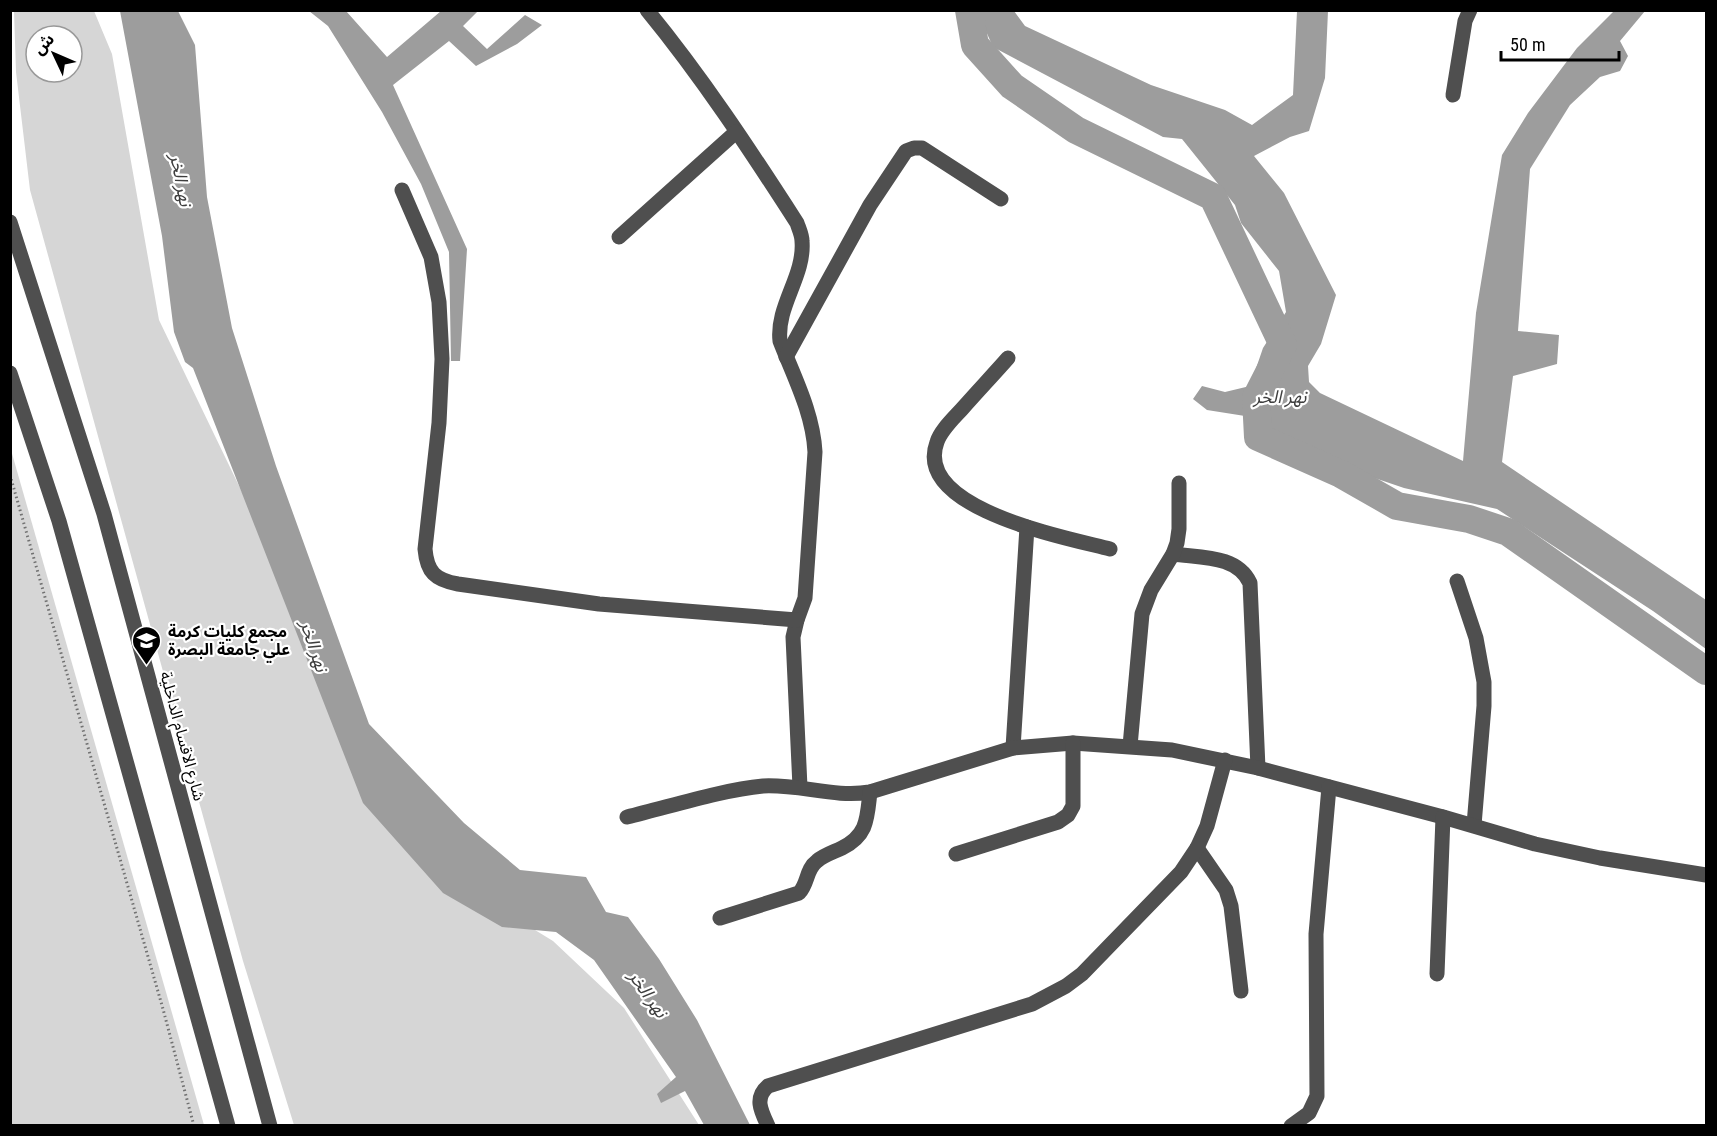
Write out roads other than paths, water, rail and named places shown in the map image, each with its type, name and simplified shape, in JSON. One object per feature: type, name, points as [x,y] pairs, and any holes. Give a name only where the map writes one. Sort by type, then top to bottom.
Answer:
[{"type":"street","points":[[646,10],[666,34],[736,132],[797,223],[802,238],[802,252],[782,313],[779,330],[780,341],[810,416],[815,452],[805,598],[797,620],[793,649],[800,787]]},
{"type":"street","points":[[1453,95],[1465,21],[1470,10]]},
{"type":"street","points":[[619,237],[736,132]]},
{"type":"street","points":[[786,357],[870,206],[906,151],[922,148],[1000,199]]},
{"type":"street","points":[[402,190],[431,257],[439,302],[442,359],[439,423],[425,549],[426,562],[433,574],[444,582],[599,604],[797,620]]},
{"type":"street","name":"شارع الاقسام الداخلية","points":[[10,222],[104,514],[270,1125]]},
{"type":"street","points":[[1008,358],[937,440],[933,457],[938,473],[963,498],[989,513],[1027,527],[1110,549]]},
{"type":"street","points":[[10,372],[59,520],[228,1125]]},
{"type":"street","points":[[1130,746],[1142,614],[1151,590],[1173,554],[1179,529],[1179,483]]},
{"type":"street","points":[[1013,748],[1027,527]]},
{"type":"street","points":[[1173,554],[1224,561],[1237,566],[1246,573],[1250,583],[1258,768]]},
{"type":"street","points":[[1457,581],[1476,638],[1484,682],[1474,825]]},
{"type":"street","points":[[956,854],[1058,822],[1068,815],[1074,800],[1073,743]]},
{"type":"street","points":[[627,817],[765,786],[800,787],[846,795],[870,792],[1013,748],[1073,743],[1130,746],[1172,750],[1225,760],[1474,825],[1535,844],[1589,856],[1707,875]]},
{"type":"street","points":[[768,1125],[759,1104],[762,1090],[768,1086],[1032,1004],[1066,986],[1082,974],[1181,872],[1197,848],[1214,804],[1225,760]]},
{"type":"street","points":[[1291,1125],[1308,1113],[1317,1096],[1316,934],[1329,787]]},
{"type":"street","points":[[720,918],[799,894],[808,873],[817,861],[849,844],[862,832],[867,818],[870,792]]},
{"type":"street","points":[[1437,974],[1443,817]]},
{"type":"street","points":[[1197,848],[1226,890],[1231,906],[1241,991]]},
{"type":"water","name":"نهر الخر","points":[[120,11],[178,11],[195,45],[207,197],[232,328],[276,466],[369,724],[464,823],[520,870],[586,877],[606,912],[628,917],[659,959],[697,1020],[750,1125],[704,1125],[685,1091],[661,1103],[657,1094],[676,1077],[594,960],[556,932],[502,927],[443,893],[363,803],[193,368],[185,362],[174,332],[162,236]]},
{"type":"water","points":[[309,11],[346,11],[387,57],[441,11],[478,11],[463,26],[487,49],[525,15],[542,25],[517,44],[476,66],[449,41],[393,85],[467,249],[460,361],[451,361],[449,252],[421,184],[382,112],[328,26]]},
{"type":"water","name":"نهر الخر","points":[[977,11],[1014,11],[1025,26],[1151,85],[1225,110],[1252,125],[1293,95],[1297,11],[1328,11],[1325,78],[1309,131],[1290,137],[1254,156],[1284,193],[1336,295],[1321,344],[1308,366],[1309,382],[1320,393],[1463,461],[1476,313],[1502,155],[1528,113],[1577,48],[1614,11],[1645,11],[1620,41],[1628,56],[1620,71],[1600,77],[1570,105],[1530,169],[1518,331],[1559,335],[1557,364],[1513,376],[1502,462],[1706,600],[1706,649],[1653,611],[1497,509],[1404,488],[1357,472],[1245,416],[1207,410],[1193,399],[1202,386],[1225,392],[1250,386],[1263,348],[1286,312],[1279,271],[1241,223],[1235,205],[1182,139],[1163,137],[993,47]]},
{"type":"waterway","points":[[969,10],[975,45],[1012,86],[1076,130],[1213,197],[1283,345],[1256,398],[1258,437],[1341,474],[1397,506],[1469,519],[1508,532],[1706,671]]},
{"type":"place","name":"مجمع كليات كرمة علي جامعة البصرة","points":[[147,666]]}]
